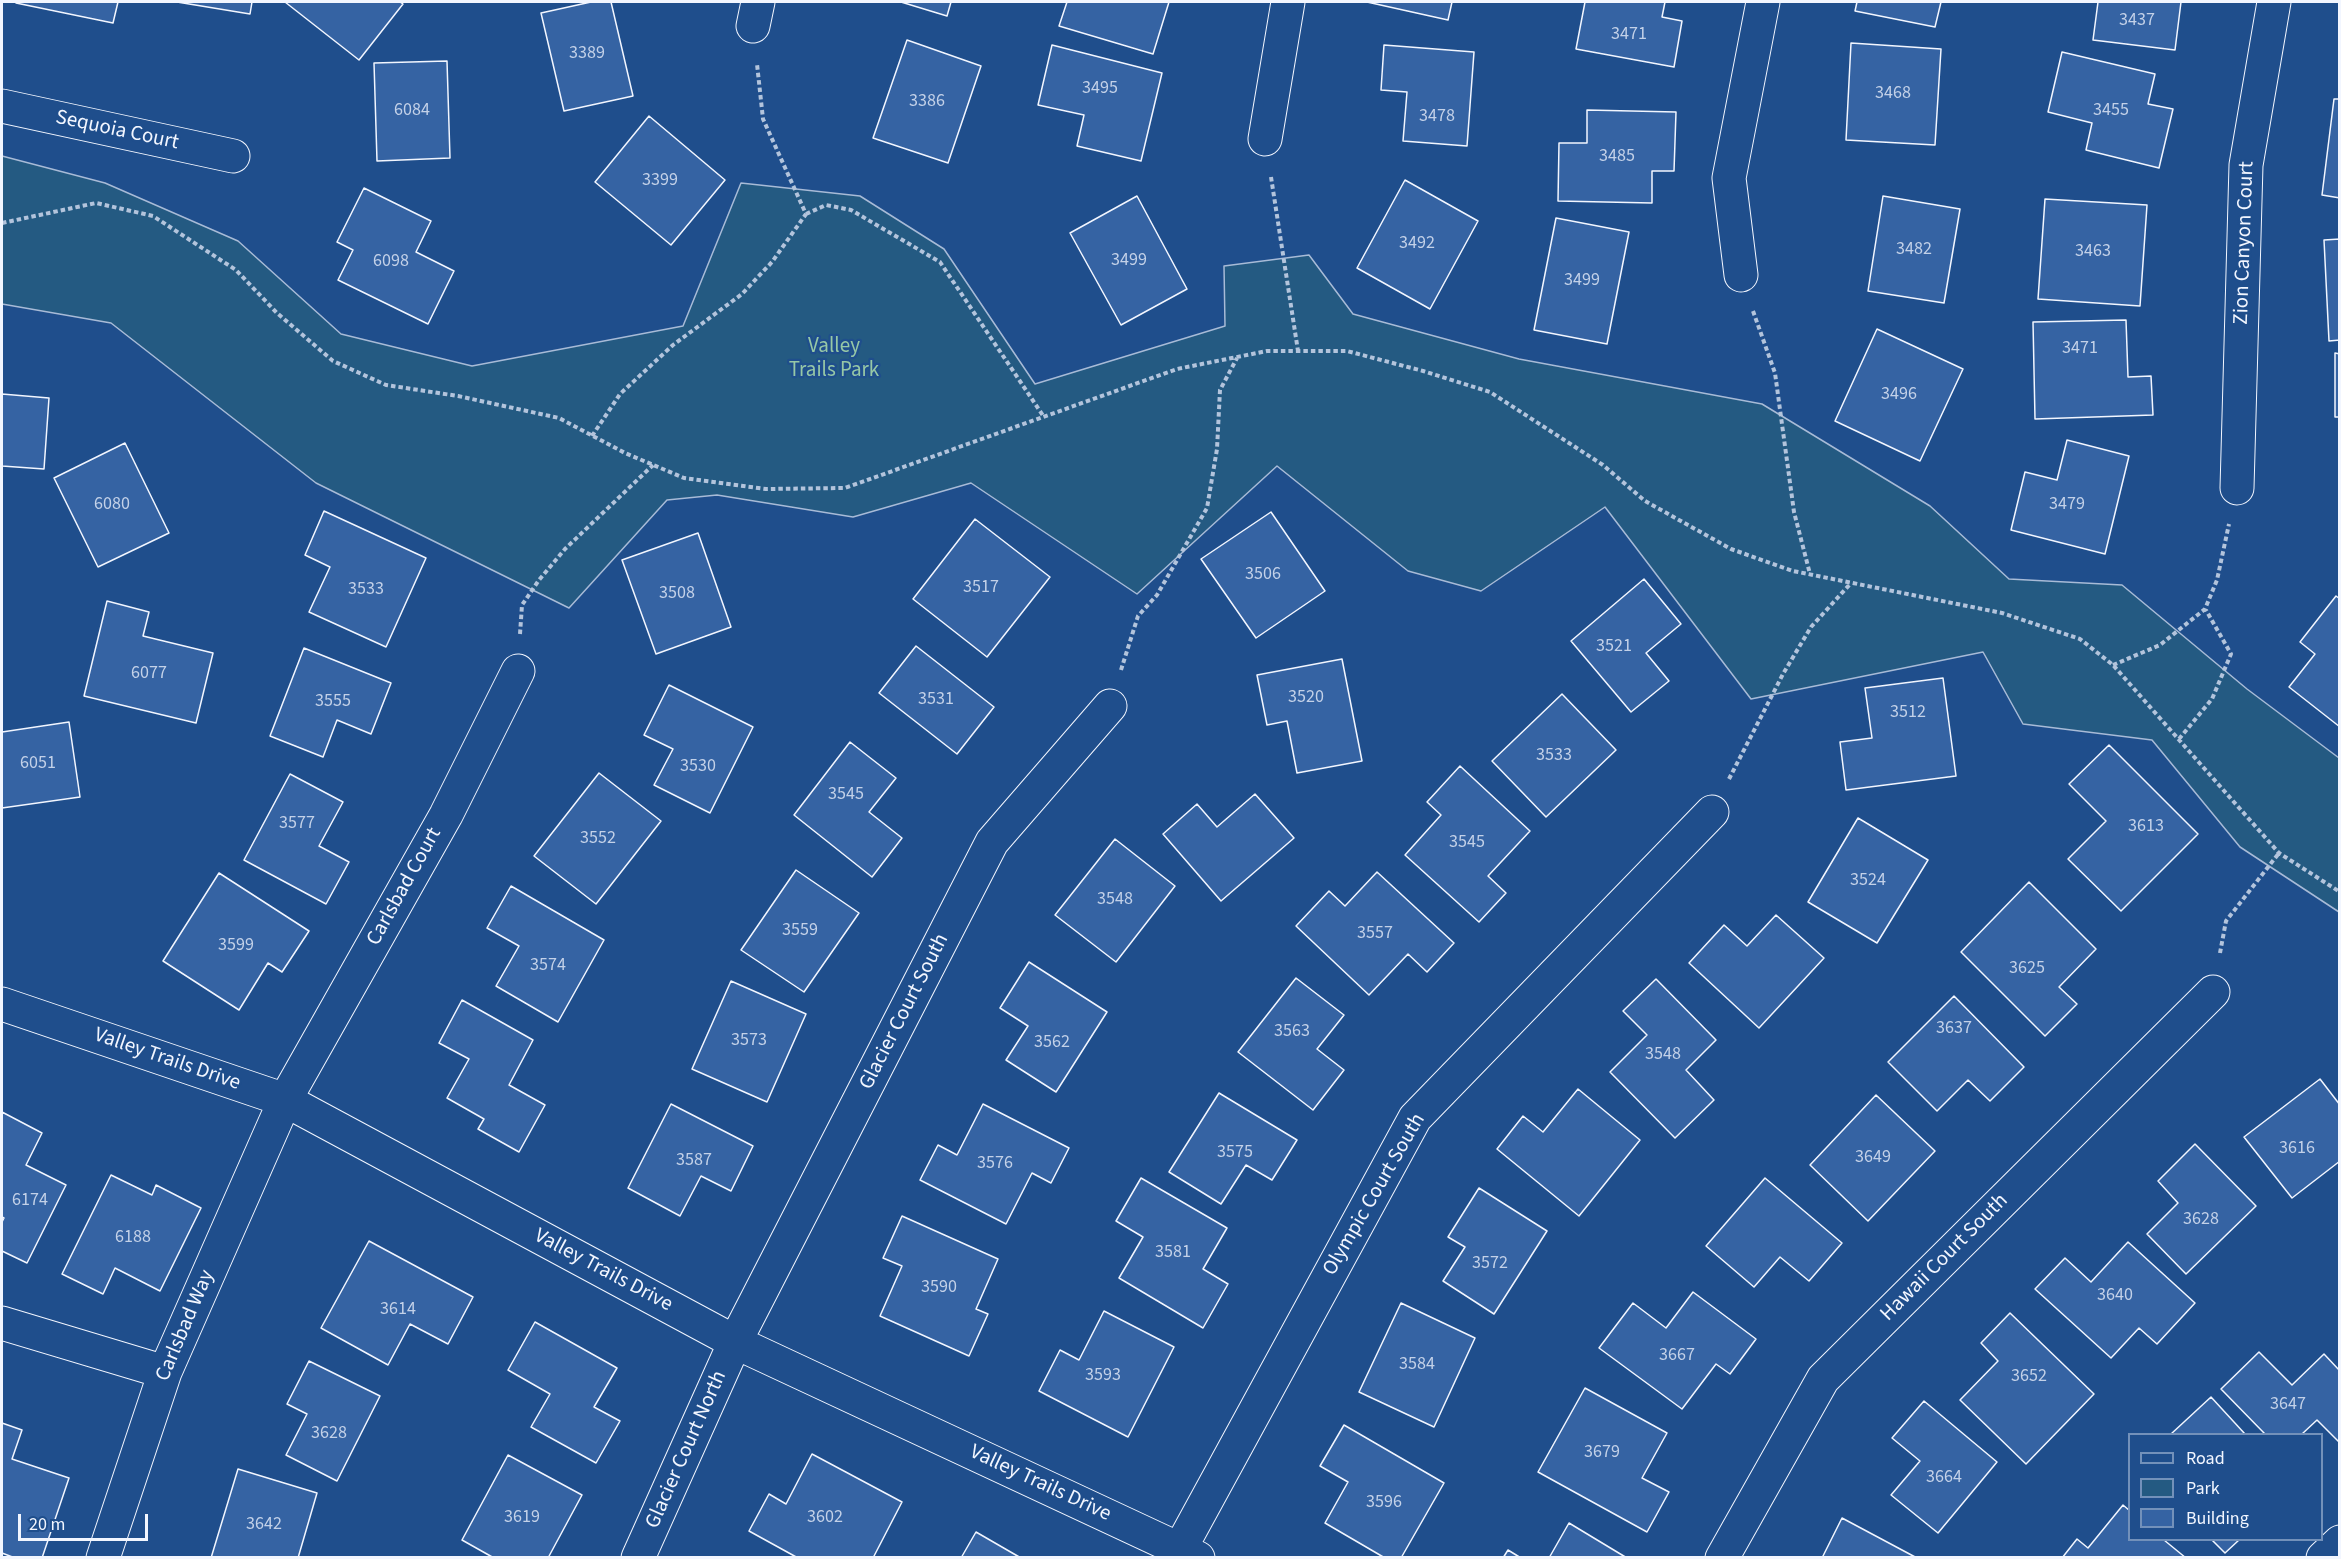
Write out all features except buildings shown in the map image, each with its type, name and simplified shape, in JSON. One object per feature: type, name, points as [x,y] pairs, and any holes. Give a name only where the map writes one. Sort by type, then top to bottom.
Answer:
[{"type":"street","points":[[1265,139],[1288,2]]},
{"type":"street","points":[[1741,275],[1729,178],[1763,2]]},
{"type":"street","name":"Zion Canyon Court","points":[[2237,488],[2246,165],[2274,2]]},
{"type":"street","name":"Sequoia Court","points":[[2,106],[233,156]]},
{"type":"street","name":"Carlsbad Court","points":[[285,1100],[446,815],[518,671]]},
{"type":"street","name":"Glacier Court South","points":[[735,1342],[992,842],[1110,706]]},
{"type":"street","name":"Olympic Court South","points":[[1184,1554],[1415,1118],[1712,812]]},
{"type":"street","name":"Hawaii Court South","points":[[1722,1557],[1823,1379],[2213,992]]},
{"type":"street","name":"Valley Trails Drive","points":[[2,1004],[285,1100],[735,1342],[1184,1554]]},
{"type":"street","name":"Carlsbad Way","points":[[103,1557],[165,1372],[285,1100]]},
{"type":"street","points":[[2,1323],[165,1372]]},
{"type":"street","name":"Glacier Court North","points":[[638,1557],[735,1342]]},
{"type":"street","points":[[2323,1557],[2340,1542]]},
{"type":"path","points":[[756,14],[763,119],[806,214]]},
{"type":"path","points":[[1265,139],[1298,351]]},
{"type":"path","points":[[2,223],[96,203],[153,216],[236,270],[277,313],[333,361],[386,385],[458,396],[559,418],[592,436],[684,478],[766,489],[845,488],[1177,369],[1268,351],[1347,351],[1490,392],[1603,465],[1645,501],[1731,549],[1793,571],[2002,613],[2080,639],[2113,665],[2278,853],[2340,892]]},
{"type":"path","points":[[592,436],[620,394],[673,345],[741,294],[772,261],[806,214],[826,205],[851,210],[940,262],[1044,417]]},
{"type":"path","points":[[1741,275],[1775,373],[1794,512],[1810,574]]},
{"type":"path","points":[[1110,706],[1138,616],[1157,595],[1207,508],[1217,449],[1220,390],[1237,357]]},
{"type":"path","points":[[518,671],[522,605],[565,549],[653,465]]},
{"type":"path","points":[[2113,665],[2160,645],[2205,609],[2217,580],[2237,488]]},
{"type":"path","points":[[1712,812],[1794,655],[1811,627],[1851,582]]},
{"type":"path","points":[[2179,739],[2212,699],[2231,654],[2205,609]]},
{"type":"path","points":[[2213,992],[2226,921],[2278,853]]},
{"type":"green space","name":"Valley Trails Park","points":[[2,156],[105,183],[238,241],[341,334],[472,366],[683,326],[741,183],[860,196],[944,249],[1035,384],[1225,326],[1224,266],[1309,255],[1353,314],[1519,359],[1762,404],[1930,506],[2009,579],[2122,585],[2247,689],[2339,758],[2339,912],[2240,847],[2152,740],[2023,724],[1983,652],[1751,699],[1605,507],[1481,591],[1408,571],[1277,466],[1137,594],[971,483],[853,517],[717,495],[667,500],[569,608],[316,483],[111,323],[2,304]]}]
